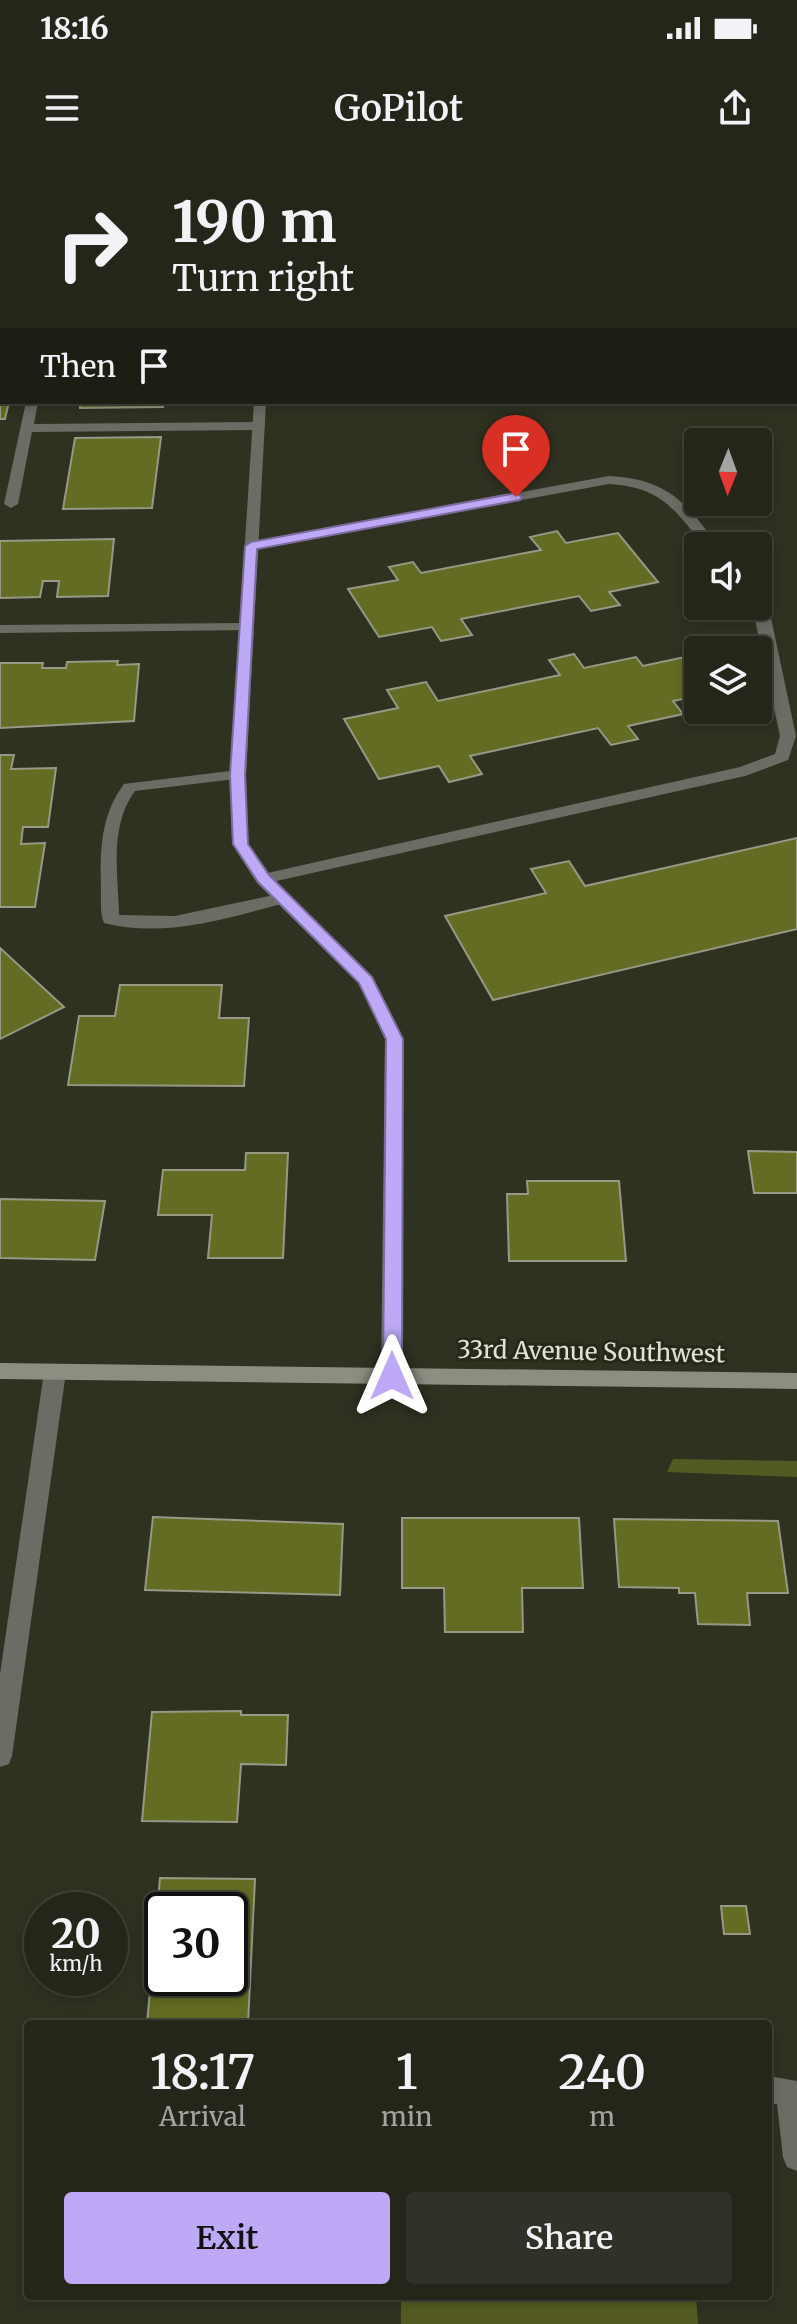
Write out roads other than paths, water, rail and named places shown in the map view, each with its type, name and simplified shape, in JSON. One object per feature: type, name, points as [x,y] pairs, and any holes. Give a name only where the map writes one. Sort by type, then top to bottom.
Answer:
[{"type":"street","points":[[11,504],[32,404]]},
{"type":"street","points":[[260,404],[238,775],[240,844],[263,879],[366,981],[394,1039],[392,1376]]},
{"type":"street","points":[[27,428],[258,426]]},
{"type":"street","points":[[251,546],[609,480],[637,480],[667,493],[699,532]]},
{"type":"street","points":[[263,879],[745,771],[782,757],[788,736],[764,620]]},
{"type":"street","points":[[0,629],[246,627]]},
{"type":"street","points":[[238,775],[130,787],[120,797],[111,829],[110,919],[134,924],[180,922],[283,898]]},
{"type":"street","name":"33rd Avenue Southwest","points":[[0,1371],[797,1381]]},
{"type":"street","points":[[0,1756],[55,1372]]},
{"type":"street","points":[[772,2090],[789,2091],[797,2157]]}]
